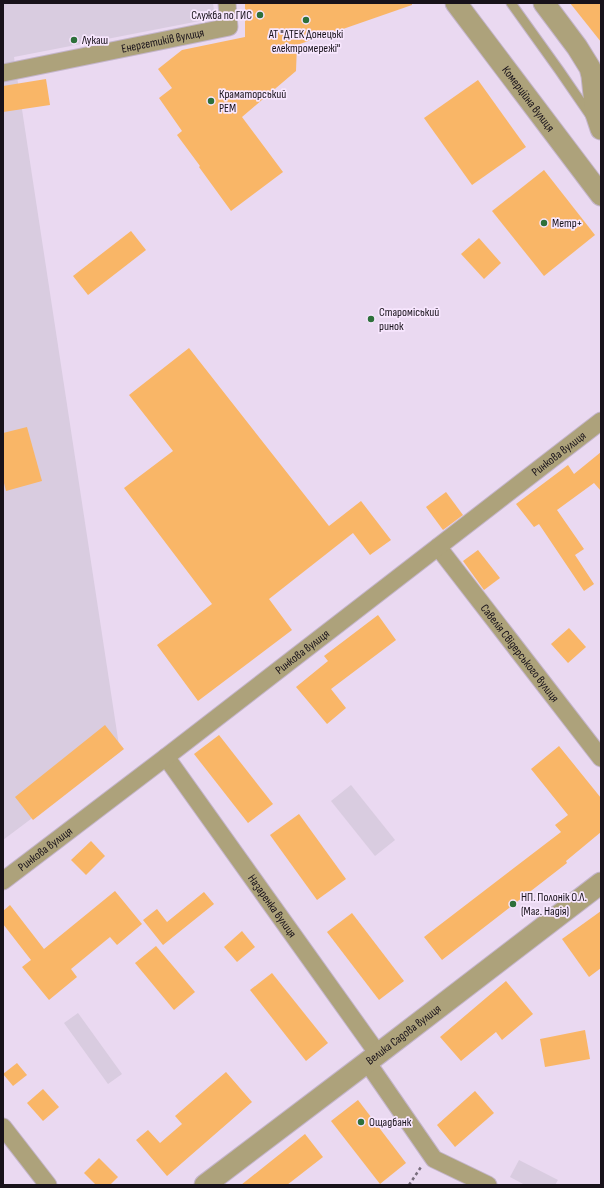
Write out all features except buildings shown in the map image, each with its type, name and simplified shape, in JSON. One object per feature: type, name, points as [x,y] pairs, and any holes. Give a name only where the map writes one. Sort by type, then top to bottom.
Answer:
[{"type":"street","name":"Енергетиків вулиця","points":[[3,73],[229,27],[227,3]]},
{"type":"street","name":"Комерційна вулиця","points":[[456,3],[601,195]]},
{"type":"street","points":[[544,3],[596,75],[596,114],[601,130]]},
{"type":"street","name":"Ринкова вулиця","points":[[3,881],[601,422]]},
{"type":"street","name":"Савелія Свідерського вулиця","points":[[438,547],[601,758]]},
{"type":"street","name":"Назаренка вулиця","points":[[166,757],[373,1058],[430,1154]]},
{"type":"street","name":"Велика Садова вулиця","points":[[205,1185],[601,883]]},
{"type":"street","points":[[3,1127],[48,1185]]},
{"type":"street","points":[[430,1154],[434,1159],[488,1185]]},
{"type":"lane","points":[[511,3],[601,130]]},
{"type":"path","points":[[409,1185],[430,1154]]},
{"type":"shaded area","points":[[3,3],[213,3],[215,18],[14,57],[120,752],[3,840]]},
{"type":"shaded area","points":[[351,785],[395,840],[375,856],[331,801]]},
{"type":"shaded area","points":[[78,1013],[122,1074],[108,1084],[64,1023]]},
{"type":"shaded area","points":[[519,1160],[558,1180],[555,1185],[525,1185],[510,1177]]},
{"type":"place","name":"Служба по ГИС","points":[[260,15]]},
{"type":"place","name":"АТ \"ДТЕК Донецькі електромережі\"","points":[[306,20]]},
{"type":"place","name":"Лукаш","points":[[74,40]]},
{"type":"place","name":"Краматорський РЕМ","points":[[211,101]]},
{"type":"place","name":"Метр+","points":[[544,223]]},
{"type":"place","name":"Староміський ринок","points":[[371,319]]},
{"type":"place","name":"НП. Полонік О.Л. (Маг. Надія)","points":[[513,904]]},
{"type":"place","name":"Ощадбанк","points":[[361,1122]]}]
